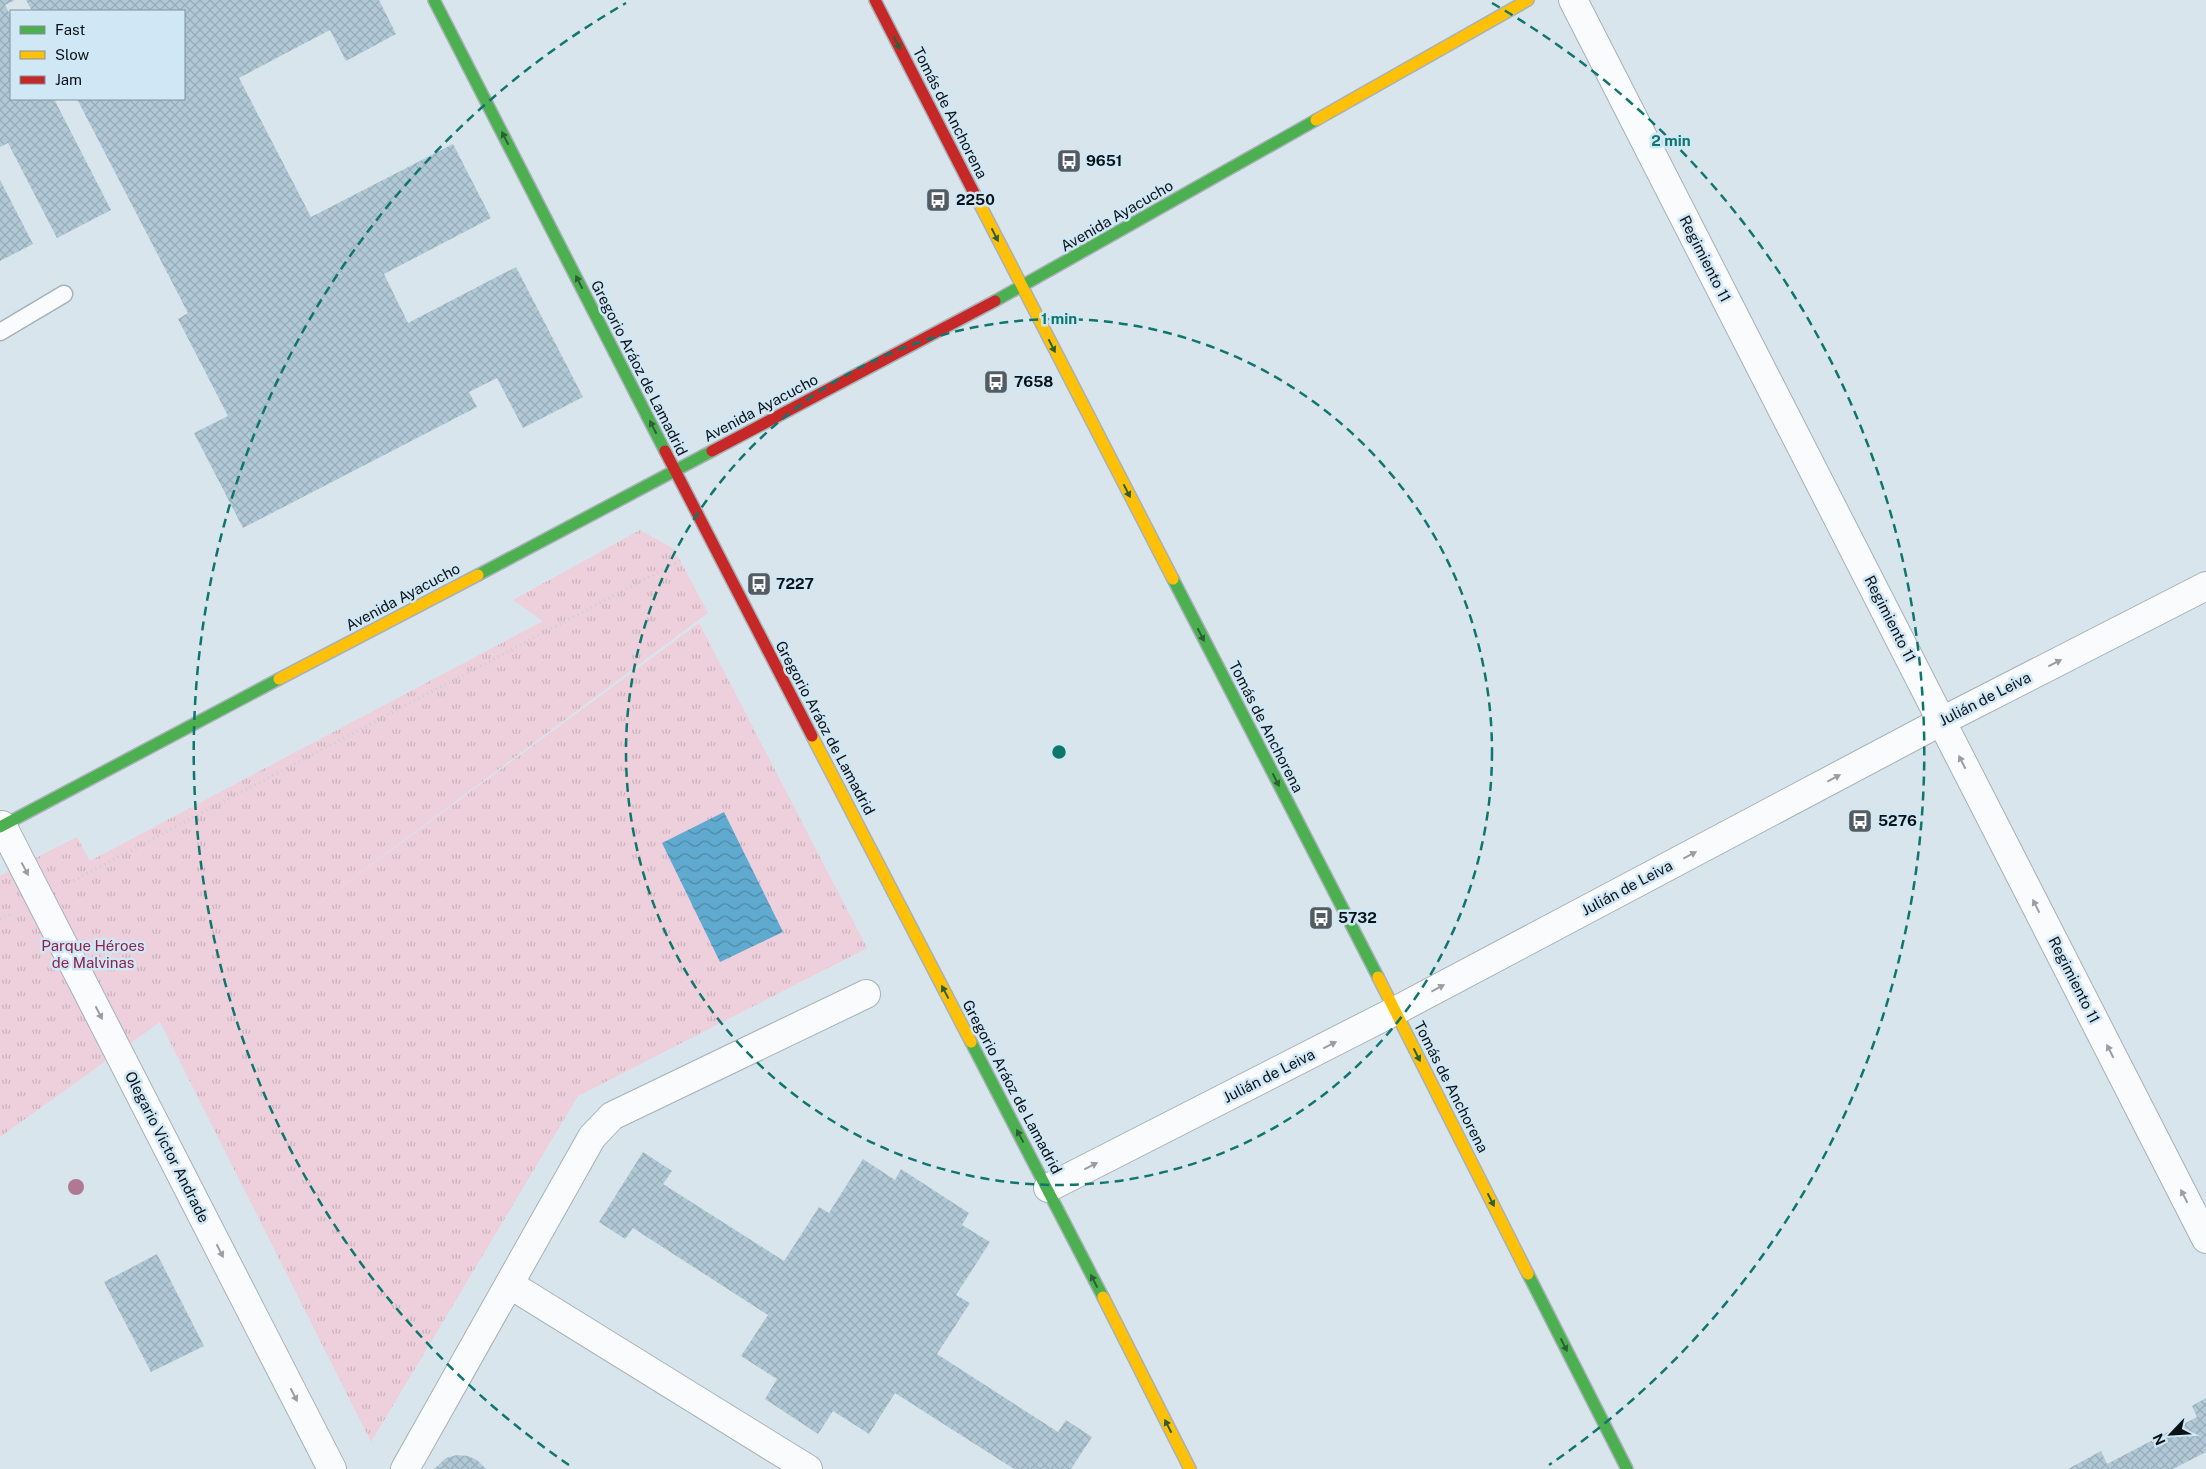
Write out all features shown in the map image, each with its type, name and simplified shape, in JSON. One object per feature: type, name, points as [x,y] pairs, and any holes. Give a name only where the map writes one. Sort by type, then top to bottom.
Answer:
[{"type":"street","name":"Gregorio Aráoz de Lamadrid","points":[[434,0],[711,542],[1048,1188],[1190,1469]]},
{"type":"street","name":"Tomás de Anchorena","points":[[875,0],[1395,1011],[1627,1469]]},
{"type":"street","name":"Avenida Ayacucho","points":[[1,826],[1022,287],[1528,0]]},
{"type":"street","name":"Regimiento 11","points":[[1573,0],[2206,1239]]},
{"type":"street","name":"Julián de Leiva","points":[[1048,1188],[1395,1011],[1942,721],[2206,586]]},
{"type":"street","name":"Olegario Victor Andrade","points":[[1,826],[40,898],[332,1469]]},
{"type":"street","points":[[405,1469],[592,1137],[612,1116],[866,994]]},
{"type":"street","points":[[509,1284],[808,1469]]},
{"type":"lane","points":[[0,332],[64,294]]},
{"type":"path","points":[[0,919],[711,542]]},
{"type":"green space","name":"Parque Héroes de Malvinas","points":[[640,530],[674,549],[708,613],[294,922],[699,623],[867,948],[578,1096],[371,1442],[160,1022],[0,1137],[0,876],[77,837],[90,861],[543,621],[513,600]]},
{"type":"water","points":[[724,812],[783,932],[720,962],[662,843]]},
{"type":"building","points":[[0,0],[15,0],[5,5],[10,14],[10,100],[55,100],[111,210],[57,238],[8,143],[0,147]]},
{"type":"building","points":[[26,0],[379,0],[396,34],[346,61],[330,30],[239,78],[311,217],[453,144],[491,218],[384,274],[408,323],[516,267],[583,397],[523,428],[497,378],[469,392],[477,407],[243,528],[194,433],[228,416],[178,319],[188,313],[78,100],[185,100],[185,10],[31,10]]},
{"type":"building","points":[[0,180],[33,244],[0,261]]},
{"type":"building","points":[[643,1152],[672,1171],[663,1184],[784,1261],[819,1207],[829,1213],[863,1159],[895,1180],[901,1169],[969,1213],[962,1225],[990,1242],[956,1295],[970,1303],[937,1354],[1058,1432],[1066,1420],[1092,1437],[1071,1469],[1014,1469],[895,1393],[869,1434],[833,1411],[818,1434],[765,1399],[777,1379],[741,1356],[768,1315],[633,1228],[625,1239],[599,1222]]},
{"type":"building","points":[[157,1254],[204,1346],[151,1372],[104,1282]]},
{"type":"building","points":[[2206,1398],[2206,1452],[2173,1469],[2068,1469],[2101,1451],[2107,1464],[2197,1417],[2192,1406]]},
{"type":"building","points":[[457,1455],[468,1456],[477,1460],[486,1469],[434,1469],[446,1458]]},
{"type":"traffic: fast","points":[[434,0],[665,451]]},
{"type":"traffic: fast","points":[[995,301],[1316,120]]},
{"type":"traffic: fast","points":[[478,575],[712,451]]},
{"type":"traffic: fast","points":[[1173,579],[1378,977]]},
{"type":"traffic: fast","points":[[0,827],[279,679]]},
{"type":"traffic: fast","points":[[971,1042],[1103,1297]]},
{"type":"traffic: fast","points":[[1528,1274],[1627,1469]]},
{"type":"traffic: slow","points":[[1316,120],[1528,0]]},
{"type":"traffic: slow","points":[[974,193],[1173,579]]},
{"type":"traffic: slow","points":[[279,679],[478,575]]},
{"type":"traffic: slow","points":[[812,736],[971,1042]]},
{"type":"traffic: slow","points":[[1378,977],[1528,1274]]},
{"type":"traffic: slow","points":[[1103,1297],[1190,1469]]},
{"type":"traffic: jam","points":[[875,0],[974,193]]},
{"type":"traffic: jam","points":[[712,451],[995,301]]},
{"type":"traffic: jam","points":[[665,451],[812,736]]},
{"type":"place","name":"9651","points":[[1069,161]]},
{"type":"place","name":"2250","points":[[938,200]]},
{"type":"place","name":"7658","points":[[996,382]]},
{"type":"place","name":"7227","points":[[759,584]]},
{"type":"place","name":"5276","points":[[1860,821]]},
{"type":"place","name":"5732","points":[[1321,918]]}]
